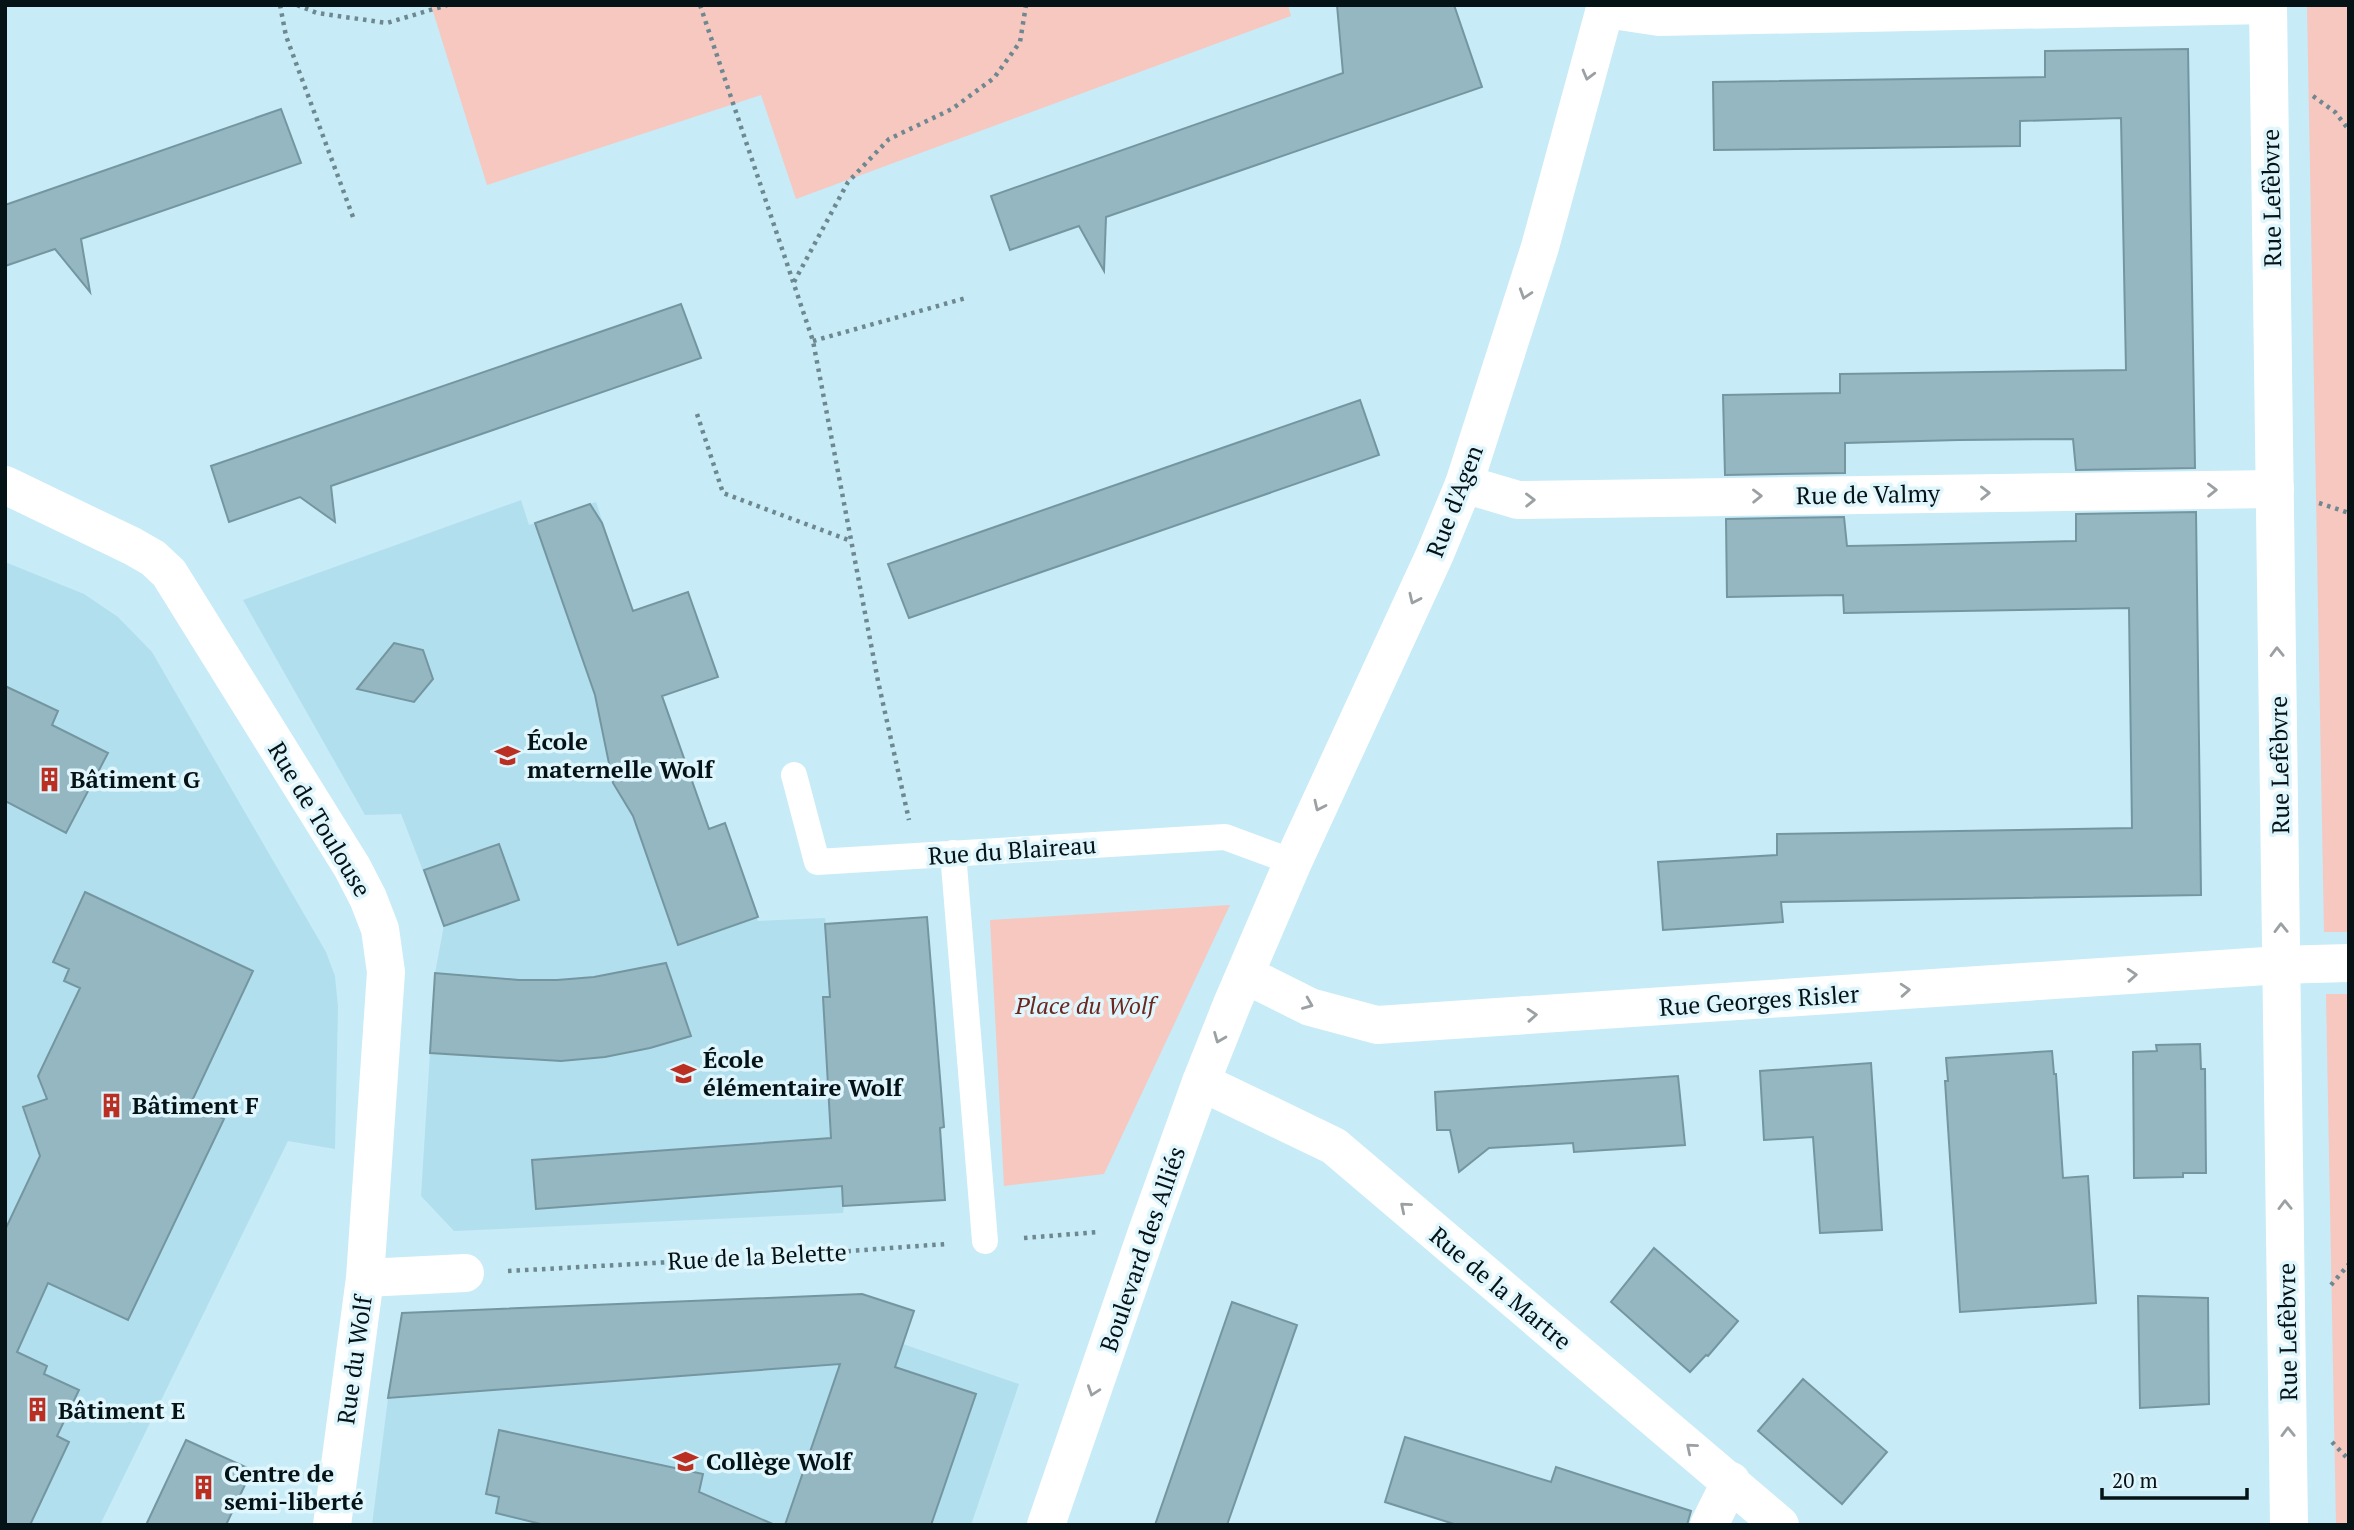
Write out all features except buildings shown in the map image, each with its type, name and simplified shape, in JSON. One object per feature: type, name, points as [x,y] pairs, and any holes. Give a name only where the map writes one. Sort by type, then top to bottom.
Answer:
[{"type":"street","points":[[1606,7],[1659,17],[2268,5]]},
{"type":"street","name":"Rue Lefèbvre","points":[[2268,5],[2290,1525]]},
{"type":"street","name":"Rue d'Agen","points":[[1246,975],[1293,862],[1435,554],[1464,484],[1543,234],[1606,7]]},
{"type":"street","name":"Rue de Valmy","points":[[1464,484],[1518,500],[2275,489]]},
{"type":"street","name":"Rue de Toulouse","points":[[5,485],[132,546],[153,558],[169,573],[352,867],[368,898],[380,929],[386,972],[365,1278]]},
{"type":"street","name":"Rue Georges Risler","points":[[1246,975],[1310,1007],[1377,1025],[2281,965],[2349,964]]},
{"type":"street","name":"Boulevard des Alliés","points":[[1046,1525],[1201,1082],[1246,975]]},
{"type":"street","name":"Rue de la Martre","points":[[1201,1082],[1334,1146],[1780,1525]]},
{"type":"street","points":[[365,1278],[465,1273]]},
{"type":"street","name":"Rue du Wolf","points":[[332,1525],[365,1278]]},
{"type":"street","points":[[1709,1525],[1731,1481]]},
{"type":"lane","name":"Rue du Blaireau","points":[[794,775],[817,862],[1224,837],[1293,862]]},
{"type":"lane","points":[[953,853],[985,1241]]},
{"type":"path","points":[[280,5],[285,36],[353,217]]},
{"type":"path","points":[[297,5],[317,13],[387,23],[447,5]]},
{"type":"path","points":[[700,5],[813,341],[878,681],[917,856]]},
{"type":"path","points":[[794,283],[848,182],[889,139],[953,109],[993,78],[1020,42],[1026,5]]},
{"type":"path","points":[[813,341],[967,298]]},
{"type":"path","points":[[697,414],[723,493],[851,541]]},
{"type":"path","name":"Rue de la Belette","points":[[465,1273],[782,1256],[1149,1229]]},
{"type":"shaded area","points":[[521,500],[529,525],[596,502],[633,611],[688,592],[718,677],[663,697],[709,828],[725,823],[758,921],[825,918],[826,924],[927,917],[937,1026],[934,1026],[938,1092],[941,1091],[944,1127],[940,1128],[945,1200],[844,1206],[843,1213],[454,1231],[421,1196],[435,973],[444,925],[401,814],[365,815],[243,600]]},
{"type":"shaded area","points":[[5,562],[84,594],[118,617],[152,652],[326,952],[335,976],[338,1007],[335,1149],[288,1141],[100,1525],[5,1525]]},
{"type":"shaded area","name":"Collège Wolf","points":[[864,1294],[887,1303],[903,1344],[1019,1384],[971,1525],[372,1525],[402,1313]]},
{"type":"green space","points":[[431,5],[1288,5],[1291,16],[796,199],[761,95],[487,185]]},
{"type":"green space","points":[[2307,5],[2349,5],[2349,932],[2324,932]]},
{"type":"green space","name":"Place du Wolf","points":[[1230,905],[1104,1174],[1004,1186],[990,920]]},
{"type":"green space","points":[[2326,994],[2349,994],[2349,1525],[2336,1525]]},
{"type":"place","name":"École maternelle Wolf","points":[[507,755]]},
{"type":"place","name":"Bâtiment G","points":[[50,779]]},
{"type":"place","name":"École élémentaire Wolf","points":[[683,1073]]},
{"type":"place","name":"Bâtiment F","points":[[112,1105]]},
{"type":"place","name":"Bâtiment E","points":[[38,1410]]},
{"type":"place","name":"Collège Wolf","points":[[686,1461]]},
{"type":"place","name":"Centre de semi-liberté","points":[[204,1487]]}]
